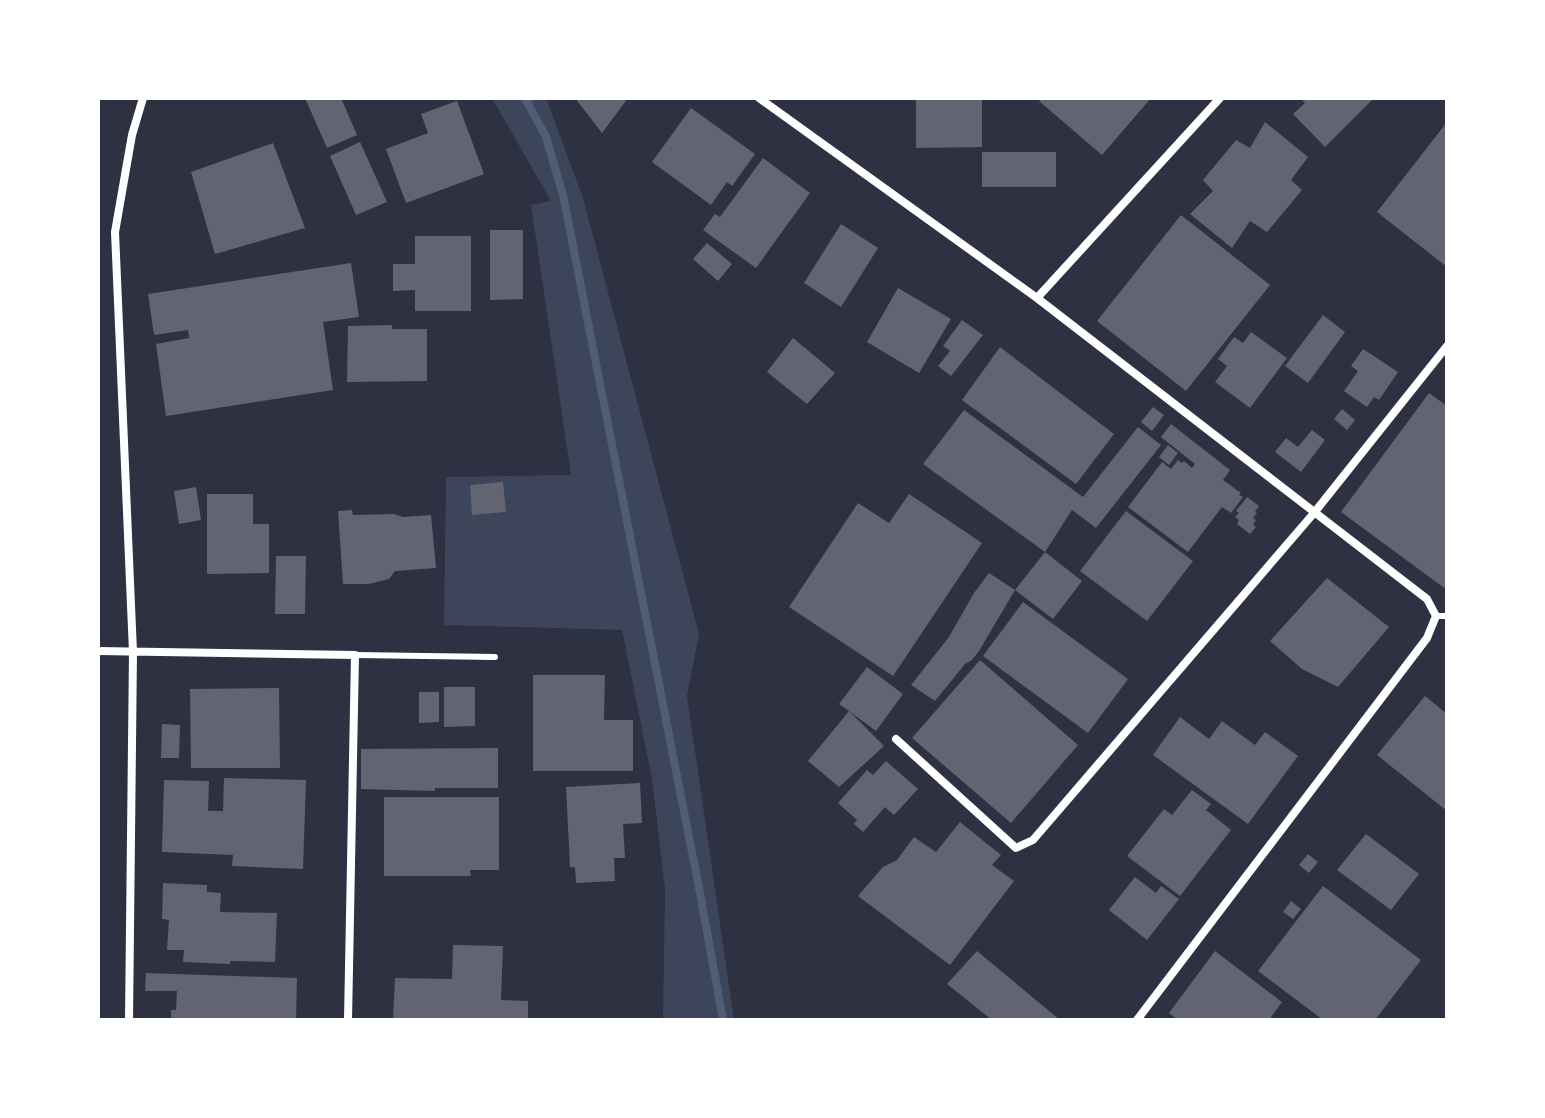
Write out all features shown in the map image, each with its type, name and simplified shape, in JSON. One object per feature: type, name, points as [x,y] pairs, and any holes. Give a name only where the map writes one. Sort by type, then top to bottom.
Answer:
[{"type":"street","points":[[129,1020],[133,652],[115,232],[132,135],[143,98]]},
{"type":"street","points":[[759,98],[1037,298],[1427,599],[1436,616],[1427,638],[1137,1020]]},
{"type":"street","points":[[1037,298],[1220,98]]},
{"type":"street","points":[[896,739],[1016,848],[1033,840],[1314,513],[1447,346]]},
{"type":"street","points":[[98,651],[355,655],[348,1020]]},
{"type":"lane","points":[[1436,616],[1447,616]]},
{"type":"lane","points":[[355,655],[495,657]]},
{"type":"shaded area","points":[[492,98],[546,98],[583,198],[699,634],[687,696],[734,1020],[663,1020],[665,889],[652,779],[622,630],[444,625],[446,477],[571,475],[531,205],[551,201]]},
{"type":"building","points":[[305,98],[341,98],[357,135],[327,148]]},
{"type":"building","points":[[575,98],[628,98],[602,133]]},
{"type":"building","points":[[916,98],[982,98],[982,147],[916,148]]},
{"type":"building","points":[[1042,98],[1151,98],[1102,155],[1039,101]]},
{"type":"building","points":[[1300,98],[1374,98],[1325,147],[1293,114],[1305,103]]},
{"type":"building","points":[[457,101],[484,174],[406,203],[386,149],[428,133],[421,114]]},
{"type":"building","points":[[691,108],[755,154],[732,186],[727,182],[711,205],[652,162]]},
{"type":"building","points":[[1265,122],[1308,157],[1291,180],[1302,190],[1267,232],[1250,221],[1232,248],[1190,214],[1213,191],[1203,180],[1236,140],[1250,148]]},
{"type":"building","points":[[1447,122],[1447,267],[1377,212]]},
{"type":"building","points":[[360,142],[387,202],[356,215],[330,156]]},
{"type":"building","points":[[273,143],[305,228],[215,254],[191,172]]},
{"type":"building","points":[[982,152],[1056,152],[1056,187],[982,187]]},
{"type":"building","points":[[763,158],[810,193],[756,268],[703,230],[715,214],[720,217]]},
{"type":"building","points":[[1181,215],[1270,285],[1186,391],[1097,321]]},
{"type":"building","points":[[841,224],[878,248],[841,307],[804,283]]},
{"type":"building","points":[[490,230],[523,230],[523,299],[490,300]]},
{"type":"building","points":[[415,236],[471,236],[471,311],[415,311],[415,290],[393,291],[393,264],[415,264]]},
{"type":"building","points":[[707,243],[732,264],[718,281],[693,259]]},
{"type":"building","points":[[351,263],[359,317],[323,322],[333,390],[166,416],[156,344],[189,338],[188,330],[154,335],[148,294]]},
{"type":"building","points":[[898,288],[951,319],[919,373],[867,342]]},
{"type":"building","points":[[1323,315],[1345,332],[1308,383],[1285,366]]},
{"type":"building","points":[[962,320],[983,335],[951,376],[938,366],[950,351],[943,346]]},
{"type":"building","points":[[392,325],[392,329],[427,329],[427,381],[347,382],[348,326]]},
{"type":"building","points":[[1251,332],[1287,358],[1250,408],[1215,382],[1227,366],[1218,359],[1234,337],[1243,343]]},
{"type":"building","points":[[793,338],[835,373],[807,404],[767,372]]},
{"type":"building","points":[[1000,347],[1114,434],[1076,484],[962,400]]},
{"type":"building","points":[[1363,349],[1398,372],[1379,400],[1374,397],[1367,407],[1344,391],[1358,371],[1351,366]]},
{"type":"building","points":[[1429,393],[1447,406],[1447,590],[1341,512]]},
{"type":"building","points":[[1153,407],[1164,415],[1152,431],[1141,422]]},
{"type":"building","points":[[1342,409],[1355,420],[1347,430],[1334,419]]},
{"type":"building","points":[[964,410],[1083,497],[1138,427],[1161,445],[1096,528],[1072,510],[1045,552],[923,464]]},
{"type":"building","points":[[1171,424],[1230,470],[1223,480],[1243,497],[1231,513],[1222,507],[1188,552],[1128,507],[1162,462],[1171,469],[1178,460],[1192,468],[1195,464],[1161,437]]},
{"type":"building","points":[[1312,430],[1325,440],[1301,472],[1275,452],[1286,438],[1298,447]]},
{"type":"building","points":[[1168,445],[1178,453],[1169,465],[1159,457]]},
{"type":"building","points":[[503,482],[506,512],[472,515],[470,485]]},
{"type":"building","points":[[196,487],[201,520],[179,524],[174,491]]},
{"type":"building","points":[[207,494],[253,494],[253,524],[269,524],[269,573],[207,574]]},
{"type":"building","points":[[909,494],[982,543],[893,676],[789,607],[858,503],[889,523]]},
{"type":"building","points":[[1247,497],[1259,506],[1253,518],[1256,527],[1250,534],[1237,524],[1239,520],[1235,517]]},
{"type":"building","points":[[352,510],[353,515],[431,515],[436,568],[395,571],[389,579],[369,584],[343,584],[338,511]]},
{"type":"building","points":[[1126,511],[1193,561],[1147,621],[1080,571]]},
{"type":"building","points":[[1045,552],[1082,581],[1053,619],[1015,590]]},
{"type":"building","points":[[276,556],[306,556],[305,614],[275,614]]},
{"type":"building","points":[[989,573],[1015,590],[979,651],[935,701],[911,685],[949,637]]},
{"type":"building","points":[[1327,578],[1389,627],[1338,687],[1302,669],[1270,641]]},
{"type":"building","points":[[1023,602],[1128,679],[1088,733],[983,656]]},
{"type":"building","points":[[980,660],[1078,745],[1011,823],[912,738]]},
{"type":"building","points":[[867,667],[903,694],[876,731],[839,704]]},
{"type":"building","points":[[533,675],[605,675],[604,720],[633,720],[633,771],[533,771]]},
{"type":"building","points":[[444,687],[475,687],[475,726],[444,727]]},
{"type":"building","points":[[279,688],[280,768],[191,768],[190,689]]},
{"type":"building","points":[[419,692],[439,692],[439,722],[419,723]]},
{"type":"building","points":[[1425,696],[1447,714],[1447,811],[1377,755]]},
{"type":"building","points":[[849,711],[884,746],[839,787],[808,761]]},
{"type":"building","points":[[1180,717],[1209,739],[1222,721],[1255,745],[1265,732],[1298,756],[1248,824],[1153,755]]},
{"type":"building","points":[[162,724],[180,725],[179,758],[161,758]]},
{"type":"building","points":[[498,748],[498,788],[435,788],[435,791],[361,789],[361,749]]},
{"type":"building","points":[[886,761],[918,789],[894,815],[885,807],[863,832],[854,824],[857,820],[838,803],[867,770],[873,775]]},
{"type":"building","points":[[224,778],[306,780],[303,869],[232,866],[233,855],[162,852],[164,780],[209,781],[208,811],[223,811]]},
{"type":"building","points":[[640,783],[642,823],[623,824],[625,858],[614,858],[615,881],[576,883],[575,867],[570,867],[566,787]]},
{"type":"building","points":[[1192,790],[1211,804],[1206,810],[1231,830],[1180,896],[1127,856],[1164,809],[1172,815]]},
{"type":"building","points":[[384,797],[499,797],[499,870],[470,870],[471,876],[384,876]]},
{"type":"building","points":[[960,822],[1001,855],[992,865],[1014,881],[950,965],[858,896],[883,867],[897,860],[914,837],[936,852]]},
{"type":"building","points":[[1366,834],[1419,874],[1391,910],[1337,870]]},
{"type":"building","points":[[1308,854],[1318,862],[1309,873],[1299,865]]},
{"type":"building","points":[[1135,877],[1156,893],[1161,886],[1179,899],[1147,940],[1109,910]]},
{"type":"building","points":[[163,883],[207,885],[207,892],[221,893],[220,912],[277,913],[275,962],[183,962],[184,950],[167,950],[169,920],[162,919]]},
{"type":"building","points":[[1323,886],[1421,960],[1375,1020],[1323,1020],[1258,971]]},
{"type":"building","points":[[1291,901],[1301,909],[1293,919],[1283,912]]},
{"type":"building","points":[[453,945],[503,946],[501,1000],[528,1001],[528,1020],[393,1020],[395,978],[452,979]]},
{"type":"building","points":[[977,951],[1060,1020],[992,1020],[947,984]]},
{"type":"building","points":[[1215,951],[1282,1002],[1269,1020],[1178,1020],[1169,1013]]},
{"type":"building","points":[[146,973],[297,978],[296,1020],[171,1020],[171,1010],[176,1010],[177,991],[145,991]]},
{"type":"waterway","points":[[525,98],[546,137],[563,195],[723,1020]]}]
